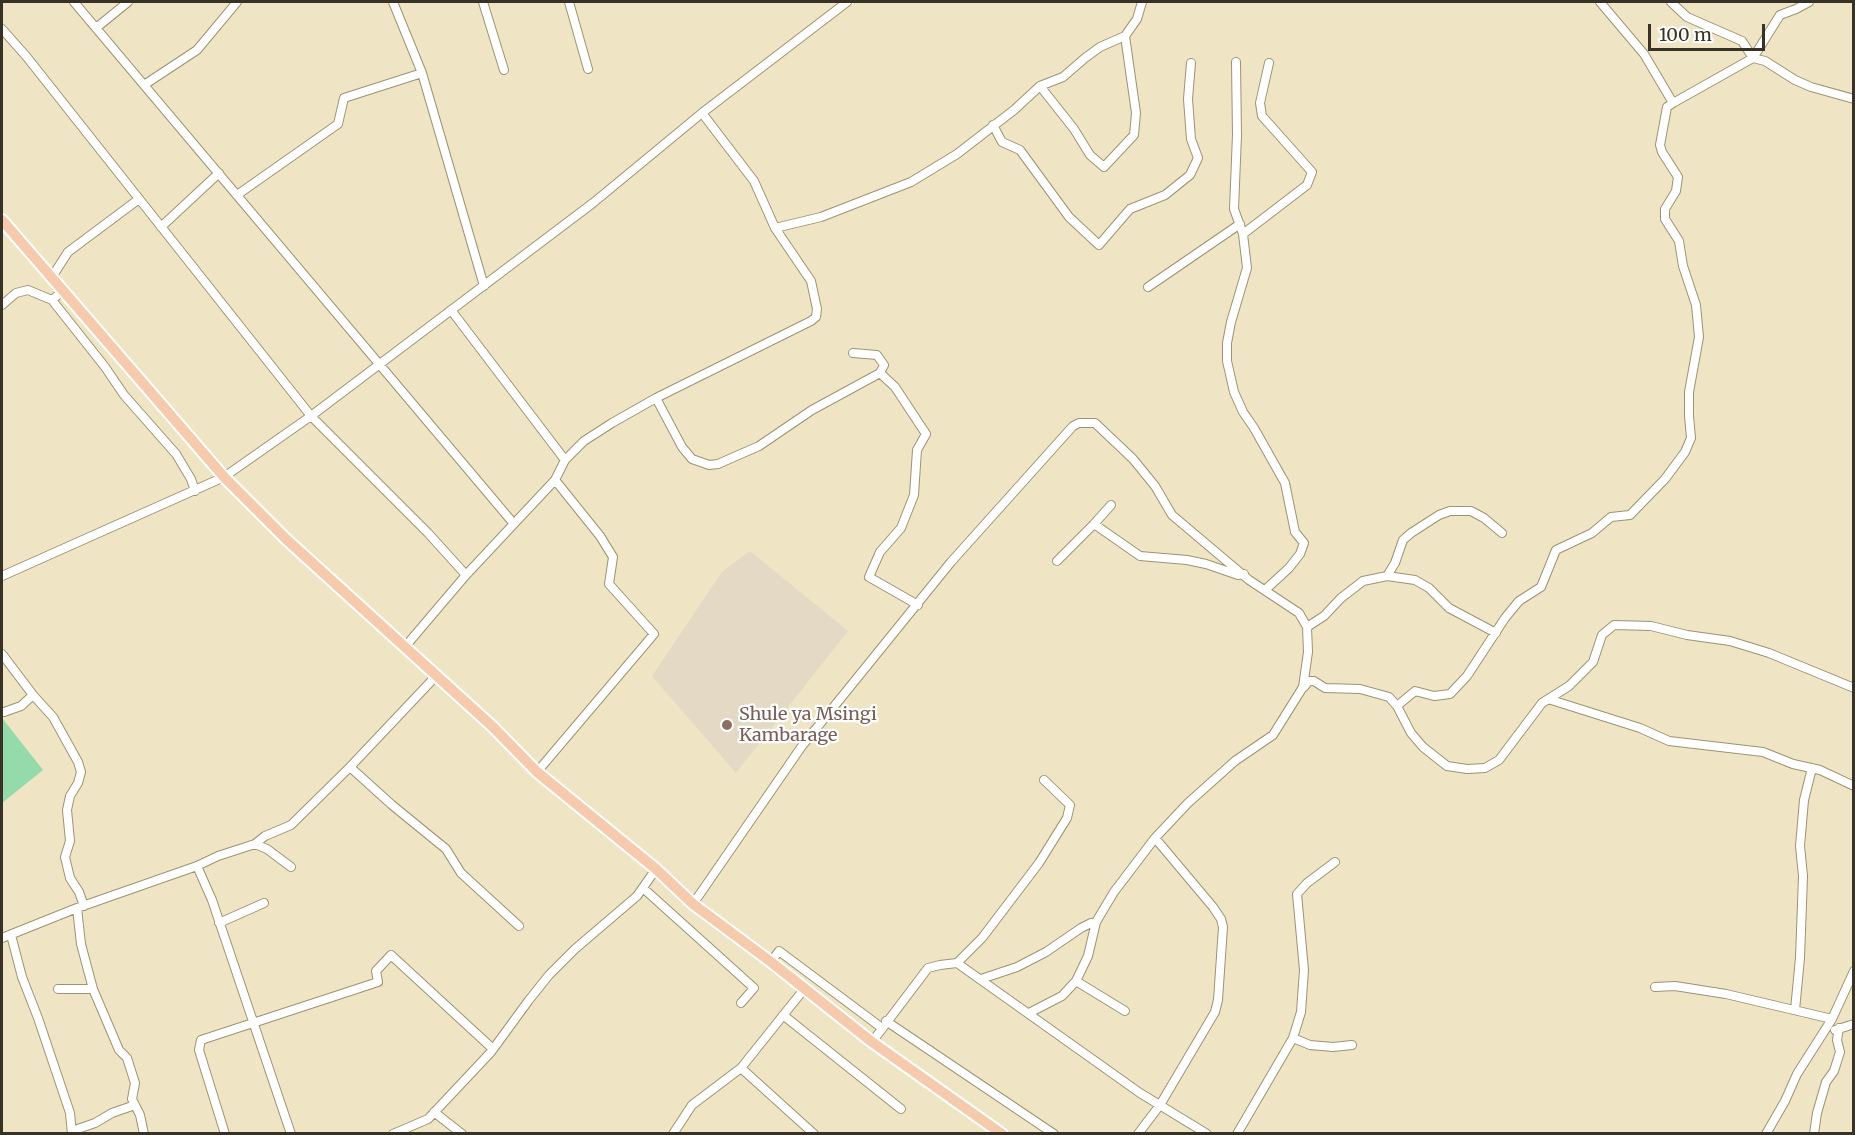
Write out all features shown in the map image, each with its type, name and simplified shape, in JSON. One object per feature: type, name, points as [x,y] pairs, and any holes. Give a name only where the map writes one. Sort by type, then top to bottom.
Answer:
[{"type":"main road","points":[[2,220],[224,477],[286,539],[404,648],[437,675],[537,772],[656,869],[693,904],[805,988],[872,1042],[1002,1134]]},
{"type":"street","points":[[74,2],[514,524]]},
{"type":"street","points":[[96,28],[128,2]]},
{"type":"street","points":[[144,85],[197,50],[237,2]]},
{"type":"street","points":[[393,2],[422,73],[484,286]]},
{"type":"street","points":[[483,2],[504,70]]},
{"type":"street","points":[[569,2],[588,69]]},
{"type":"street","points":[[2,576],[224,477],[310,416],[593,203],[702,113],[847,2]]},
{"type":"street","points":[[775,228],[821,217],[911,182],[957,154],[1040,87],[1063,77],[1101,47],[1125,36],[1137,20],[1142,2]]},
{"type":"street","points":[[1600,2],[1644,54],[1673,103]]},
{"type":"street","points":[[1671,2],[1687,16],[1742,41],[1753,58],[1765,61],[1803,83],[1854,99]]},
{"type":"street","points":[[1397,706],[1415,691],[1434,696],[1450,694],[1467,676],[1519,601],[1541,587],[1556,550],[1592,533],[1611,518],[1630,515],[1665,479],[1685,452],[1691,438],[1689,392],[1700,337],[1696,305],[1683,266],[1679,242],[1665,219],[1665,209],[1676,191],[1678,177],[1660,145],[1667,107],[1753,58],[1780,15],[1809,2]]},
{"type":"street","points":[[2,29],[310,416],[428,533],[466,575]]},
{"type":"street","points":[[1040,87],[1074,129],[1090,155],[1104,166],[1134,135],[1136,113],[1125,36]]},
{"type":"street","points":[[1236,62],[1237,135],[1234,209],[1244,234],[1246,268],[1231,322],[1227,343],[1227,361],[1234,392],[1243,412],[1285,483],[1295,532],[1304,543],[1300,554],[1289,568],[1265,590]]},
{"type":"street","points":[[993,125],[1002,142],[1020,150],[1069,217],[1099,245],[1130,209],[1165,195],[1190,175],[1198,158],[1191,139],[1188,99],[1191,63]]},
{"type":"street","points":[[1244,234],[1306,185],[1312,172],[1262,116],[1260,103],[1269,63]]},
{"type":"street","points":[[237,195],[338,124],[344,98],[422,73]]},
{"type":"street","points":[[404,648],[466,575],[555,480],[565,460],[584,441],[656,398],[816,317],[817,309],[810,281],[775,228],[754,181],[702,113]]},
{"type":"street","points":[[161,227],[219,173]]},
{"type":"street","points":[[52,277],[68,252],[139,199]]},
{"type":"street","points":[[1148,288],[1240,224]]},
{"type":"street","points":[[2,304],[16,293],[28,290],[52,300],[124,395],[176,454],[191,479],[195,491]]},
{"type":"street","points":[[52,300],[64,290]]},
{"type":"street","points":[[451,310],[565,460]]},
{"type":"street","points":[[656,398],[682,447],[692,459],[709,465],[718,464],[759,446],[812,410],[880,373],[884,365],[877,355],[853,353]]},
{"type":"street","points":[[880,373],[895,387],[926,434],[917,450],[914,495],[902,528],[880,552],[869,577],[918,605]]},
{"type":"street","points":[[693,904],[802,746],[951,562],[1079,423],[1095,423],[1109,435],[1155,486],[1172,515],[1249,580],[1299,613],[1306,627],[1308,652],[1303,687]]},
{"type":"street","points":[[537,772],[654,634],[609,584],[613,557],[600,536],[555,480]]},
{"type":"street","points":[[1057,561],[1111,505]]},
{"type":"street","points":[[1387,576],[1395,563],[1403,540],[1439,515],[1450,511],[1471,511],[1484,518],[1502,533]]},
{"type":"street","points":[[1094,524],[1140,556],[1186,560],[1238,575],[1244,574]]},
{"type":"street","points":[[1306,627],[1324,616],[1341,598],[1363,582],[1387,576],[1415,580],[1429,588],[1449,608],[1496,633]]},
{"type":"street","points":[[1029,1013],[1062,996],[1076,981],[1088,956],[1096,922],[1114,892],[1155,838],[1188,802],[1234,761],[1273,735],[1309,681],[1314,681],[1325,688],[1371,691],[1389,697],[1397,706],[1411,733],[1423,747],[1447,766],[1478,769],[1485,768],[1499,760],[1542,703],[1569,686],[1593,662],[1602,635],[1614,625],[1651,626],[1688,635],[1730,641],[1768,653],[1854,688]]},
{"type":"street","points":[[2,654],[53,717],[78,762],[81,772],[78,783],[70,796],[67,810],[70,841],[65,857],[70,878],[79,892],[81,944],[93,989],[119,1050],[127,1058],[135,1083],[132,1099],[140,1115],[144,1134]]},
{"type":"street","points":[[2,938],[255,844],[265,836],[291,825],[350,768],[437,675]]},
{"type":"street","points":[[4,712],[21,706],[33,694]]},
{"type":"street","points":[[1548,699],[1640,728],[1669,741],[1763,752],[1793,764],[1820,770],[1854,786]]},
{"type":"street","points":[[350,768],[446,849],[461,873],[519,926]]},
{"type":"street","points":[[1795,1010],[1800,958],[1803,876],[1800,846],[1804,800],[1812,768]]},
{"type":"street","points":[[872,1042],[928,968],[957,963],[982,938],[1039,863],[1067,818],[1070,805],[1044,780]]},
{"type":"street","points":[[1138,1134],[1160,1105],[1215,1012],[1218,1000],[1223,927],[1217,913],[1155,838]]},
{"type":"street","points":[[255,844],[267,849],[291,867]]},
{"type":"street","points":[[1237,1134],[1293,1038],[1301,1012],[1304,970],[1297,894],[1307,883],[1335,862]]},
{"type":"street","points":[[196,866],[219,923],[291,1134]]},
{"type":"street","points":[[393,1134],[428,1119],[494,1048],[549,975],[575,949],[637,896],[656,869]]},
{"type":"street","points":[[643,888],[754,987],[741,1003]]},
{"type":"street","points":[[219,923],[264,903]]},
{"type":"street","points":[[981,980],[1017,967],[1081,928],[1096,922]]},
{"type":"street","points":[[11,935],[22,977],[70,1113],[72,1132],[135,1105]]},
{"type":"street","points":[[771,962],[779,951],[884,1025],[1054,1134]]},
{"type":"street","points":[[225,1134],[199,1050],[201,1040],[378,982],[376,970],[391,956],[494,1048]]},
{"type":"street","points":[[957,963],[1160,1105],[1207,1134]]},
{"type":"street","points":[[1766,1134],[1797,1074],[1832,1019],[1854,971]]},
{"type":"street","points":[[1076,981],[1125,1011]]},
{"type":"street","points":[[1655,987],[1676,986],[1726,994],[1832,1019]]},
{"type":"street","points":[[673,1134],[692,1105],[741,1068],[805,988]]},
{"type":"street","points":[[58,989],[93,989]]},
{"type":"street","points":[[783,1015],[901,1109]]},
{"type":"street","points":[[1815,1015],[1821,1023],[1822,1036]]},
{"type":"street","points":[[1822,1036],[1854,1024]]},
{"type":"street","points":[[1841,1027],[1854,1031]]},
{"type":"street","points":[[1814,1134],[1826,1082],[1834,1071],[1840,1052],[1837,1040],[1841,1027]]},
{"type":"street","points":[[1293,1038],[1310,1045],[1333,1047],[1352,1045]]},
{"type":"street","points":[[741,1068],[814,1134]]},
{"type":"street","points":[[434,1112],[462,1134]]},
{"type":"shaded area","points":[[750,551],[848,631],[736,773],[652,676],[722,572]]},
{"type":"green space","points":[[2,718],[43,770],[2,803]]},
{"type":"place","name":"Shule ya Msingi Kambarage","points":[[727,725]]}]
